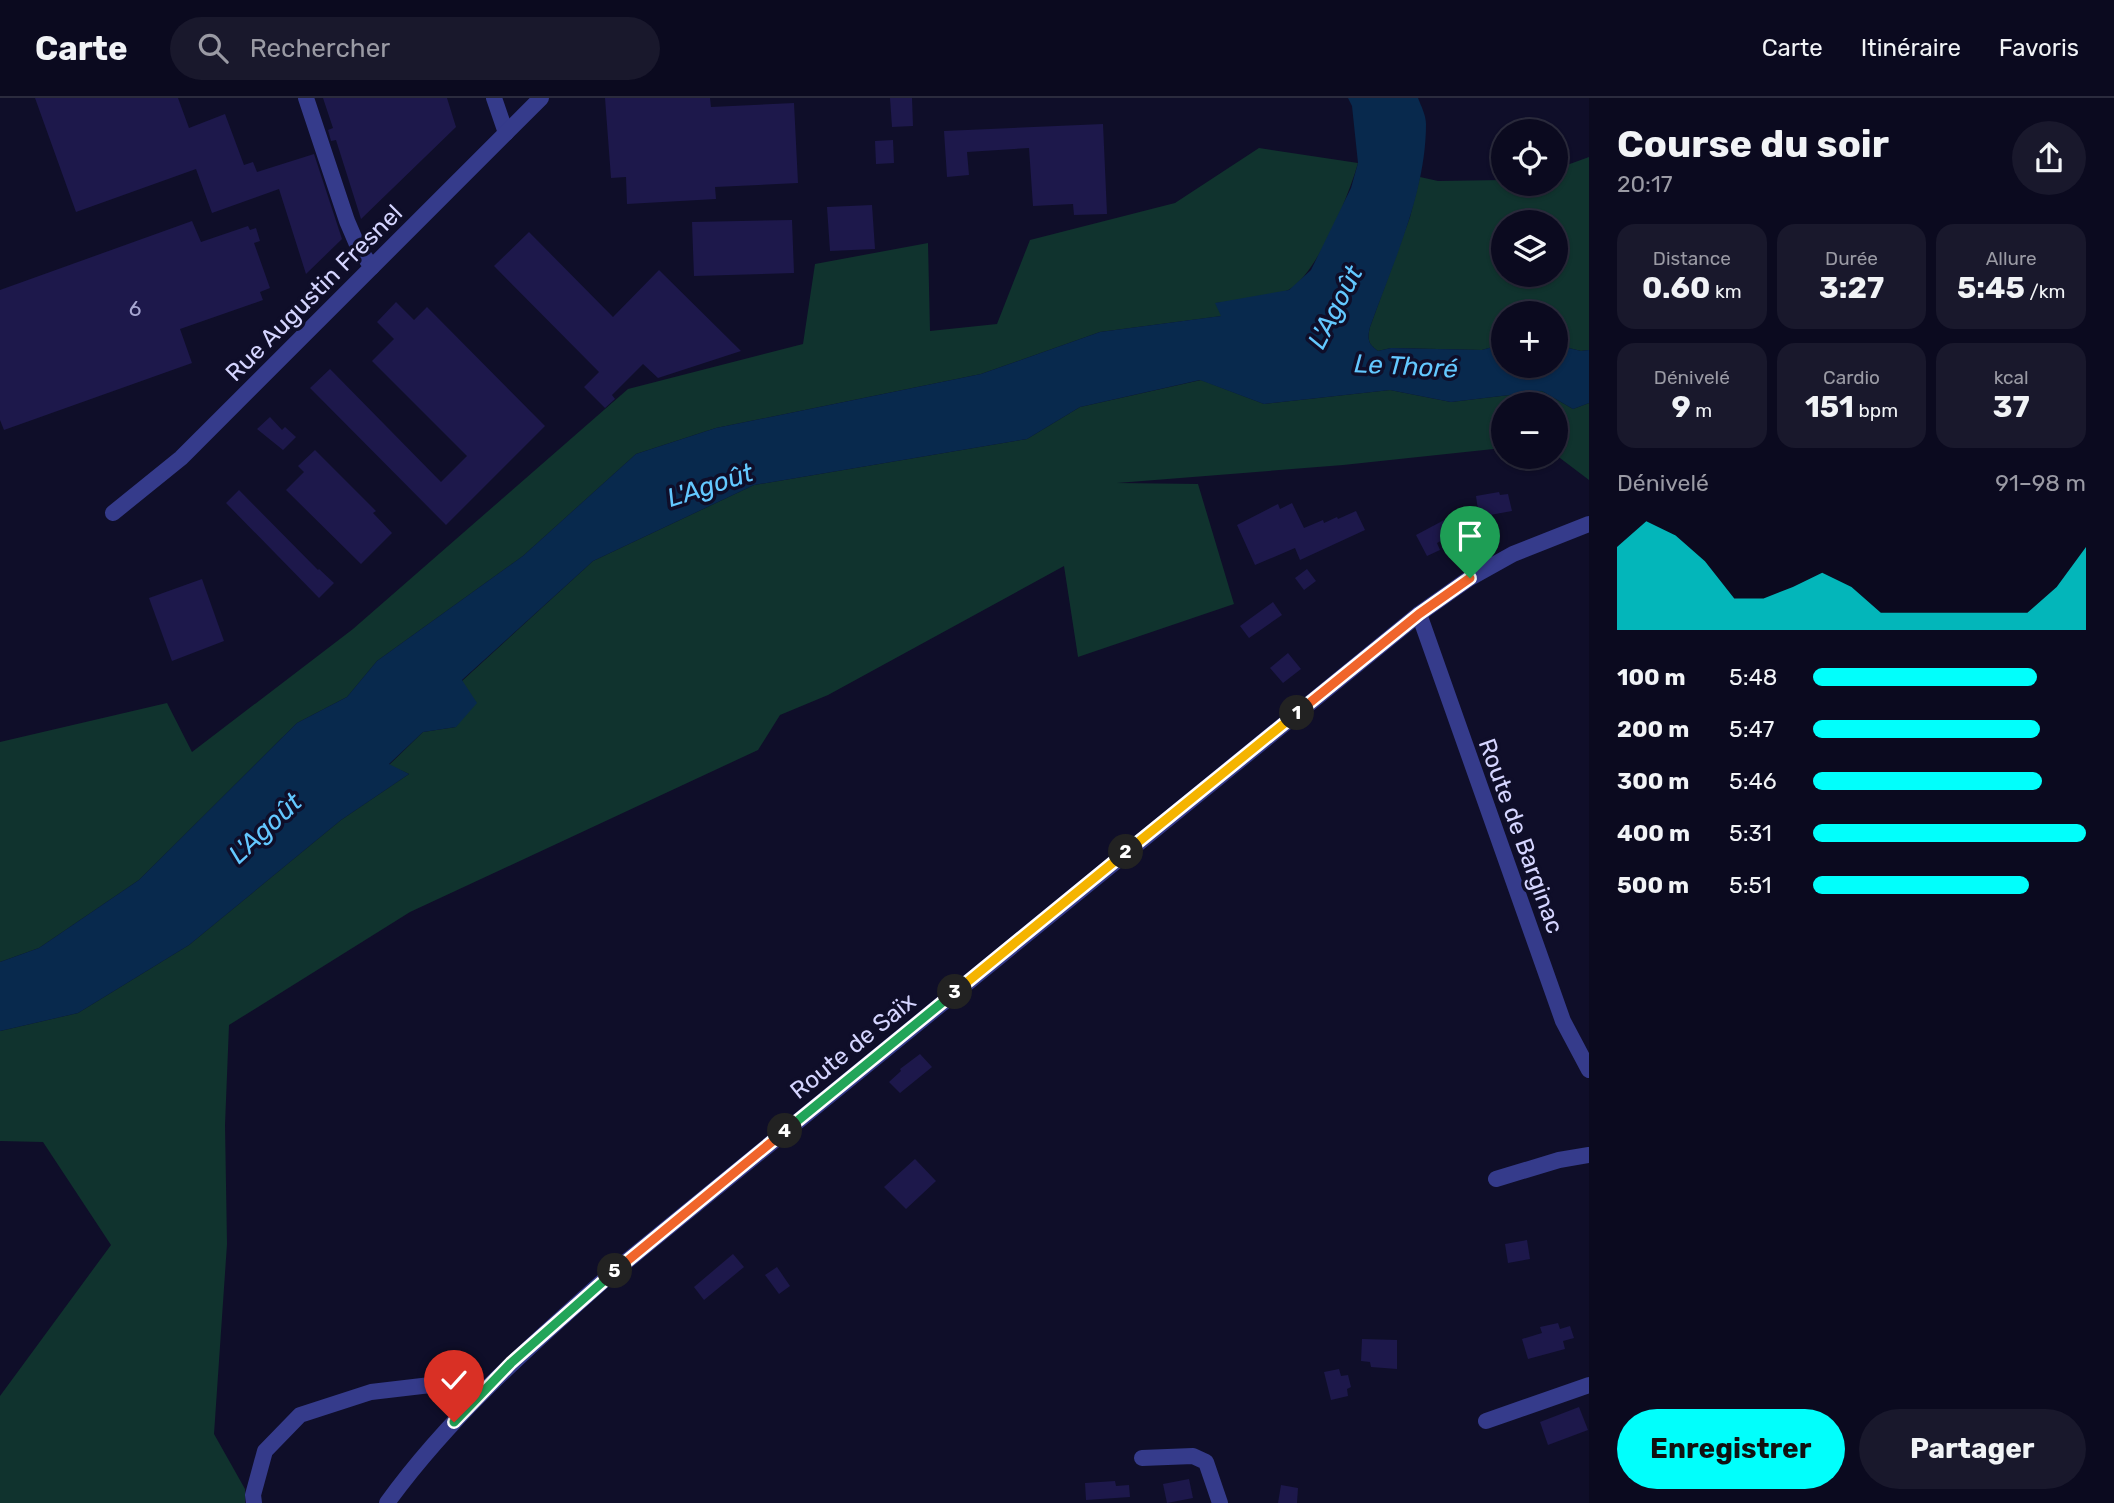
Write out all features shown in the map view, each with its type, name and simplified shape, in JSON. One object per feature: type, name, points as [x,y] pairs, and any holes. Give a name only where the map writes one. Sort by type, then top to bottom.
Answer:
[{"type":"street","points":[[306,98],[347,221],[359,249],[372,267]]},
{"type":"street","points":[[494,98],[506,133]]},
{"type":"street","name":"Rue Augustin Fresnel","points":[[113,513],[181,458],[541,98]]},
{"type":"street","name":"Route de Saïx","points":[[387,1503],[454,1422],[511,1363],[611,1274],[1419,614],[1470,578],[1513,554],[1589,524]]},
{"type":"street","name":"Route de Barginac","points":[[1419,614],[1563,1021],[1589,1070]]},
{"type":"street","points":[[1496,1179],[1559,1160],[1589,1155]]},
{"type":"street","points":[[254,1503],[253,1495],[265,1451],[300,1415],[371,1392],[439,1384]]},
{"type":"street","points":[[1486,1421],[1589,1385]]},
{"type":"street","points":[[1142,1458],[1193,1456],[1206,1462],[1220,1503]]},
{"type":"green space","points":[[1259,148],[1358,163],[1331,232],[1311,267],[1290,289],[1265,296],[1216,303],[1222,316],[1100,332],[981,374],[716,428],[636,454],[523,556],[377,661],[347,697],[297,723],[139,880],[39,948],[0,962],[0,742],[167,703],[192,752],[353,629],[628,389],[803,344],[815,264],[928,243],[930,331],[997,324],[1030,240],[1175,203]]},
{"type":"green space","points":[[1589,157],[1589,350],[1568,348],[1568,301],[1491,301],[1491,347],[1482,350],[1391,348],[1378,351],[1372,346],[1369,338],[1370,327],[1410,217],[1420,177],[1438,181],[1491,180],[1491,196],[1568,196],[1568,165]]},
{"type":"green space","points":[[1201,380],[1264,404],[1390,390],[1451,402],[1491,397],[1491,449],[1343,465],[1117,483],[1198,484],[1234,604],[1078,657],[1064,566],[828,695],[780,715],[758,750],[410,912],[229,1025],[225,1125],[227,1244],[214,1434],[245,1489],[245,1503],[0,1503],[0,1396],[111,1245],[43,1142],[0,1141],[0,1031],[78,1013],[189,945],[341,820],[409,774],[389,765],[423,732],[456,727],[462,681],[593,561],[754,485],[1027,439],[1080,407]]},
{"type":"green space","points":[[1589,403],[1589,480],[1568,464],[1568,406],[1573,409]]},
{"type":"water","points":[[1348,98],[1418,98],[1426,121],[1425,150],[1414,202],[1370,327],[1369,338],[1372,346],[1378,351],[1391,348],[1482,350],[1491,347],[1491,378],[1568,378],[1568,348],[1589,350],[1589,403],[1573,409],[1568,406],[1568,392],[1491,392],[1491,397],[1451,402],[1390,390],[1264,404],[1200,380],[1080,407],[1027,439],[754,485],[593,561],[462,680],[477,703],[456,727],[423,732],[389,764],[409,774],[341,820],[189,945],[78,1013],[0,1031],[0,962],[39,948],[139,880],[297,723],[347,697],[377,661],[523,556],[636,454],[716,428],[981,374],[1100,332],[1221,316],[1215,303],[1289,290],[1311,270],[1351,188],[1358,163],[1352,106]]},
{"type":"building","points":[[35,98],[178,98],[189,128],[225,114],[244,165],[253,162],[257,172],[314,154],[342,239],[306,274],[279,189],[212,213],[196,169],[76,212]]},
{"type":"building","points":[[323,98],[447,98],[456,127],[361,219],[336,140],[331,141],[328,130],[333,128]]},
{"type":"building","points":[[605,98],[710,98],[711,107],[794,103],[798,183],[715,187],[716,199],[627,204],[626,177],[611,178]]},
{"type":"building","points":[[890,98],[912,98],[913,126],[892,127]]},
{"type":"building","points":[[1103,124],[1107,214],[1074,215],[1073,204],[1033,206],[1029,148],[967,152],[969,175],[947,177],[944,131]]},
{"type":"building","points":[[893,140],[894,163],[876,164],[875,141]]},
{"type":"building","points":[[872,205],[875,249],[830,251],[827,207]]},
{"type":"building","points":[[792,220],[794,273],[694,276],[692,222]]},
{"type":"building","points":[[192,221],[201,242],[248,226],[250,230],[256,228],[260,241],[254,243],[270,288],[260,292],[263,300],[180,329],[192,363],[4,430],[0,420],[0,290]]},
{"type":"building","points":[[529,232],[613,317],[659,270],[741,351],[658,378],[643,364],[612,395],[615,399],[605,408],[584,387],[599,372],[494,266]]},
{"type":"building","points":[[396,302],[414,320],[427,307],[545,426],[446,525],[310,388],[330,369],[441,482],[467,456],[372,361],[394,339],[377,322]]},
{"type":"building","points":[[270,417],[282,430],[285,427],[296,437],[283,450],[257,429]]},
{"type":"building","points":[[315,450],[376,511],[373,513],[392,533],[361,564],[286,490],[304,472],[298,466]]},
{"type":"building","points":[[239,490],[334,583],[319,598],[226,503]]},
{"type":"building","points":[[1499,492],[1500,495],[1508,494],[1512,511],[1479,517],[1476,496]]},
{"type":"building","points":[[1292,503],[1304,528],[1356,511],[1365,530],[1300,560],[1295,548],[1255,565],[1237,525],[1278,504],[1280,509]]},
{"type":"building","points":[[1448,518],[1456,532],[1437,543],[1440,550],[1427,556],[1416,535]]},
{"type":"building","points":[[1307,569],[1316,581],[1304,590],[1295,578]]},
{"type":"building","points":[[202,579],[224,641],[172,661],[149,598]]},
{"type":"building","points":[[1273,602],[1282,615],[1249,638],[1240,626]]},
{"type":"building","points":[[1288,653],[1301,669],[1283,683],[1270,668]]},
{"type":"building","points":[[920,1054],[932,1067],[900,1093],[889,1082],[900,1069]]},
{"type":"building","points":[[915,1159],[936,1181],[906,1209],[884,1187]]},
{"type":"building","points":[[1527,1240],[1530,1259],[1508,1263],[1505,1244]]},
{"type":"building","points":[[733,1254],[744,1267],[704,1300],[694,1287]]},
{"type":"building","points":[[777,1267],[790,1286],[779,1294],[765,1275]]},
{"type":"building","points":[[1558,1323],[1560,1329],[1570,1326],[1574,1338],[1563,1341],[1565,1349],[1528,1359],[1522,1339],[1542,1333],[1540,1327]]},
{"type":"building","points":[[1362,1339],[1397,1340],[1397,1369],[1371,1367],[1370,1362],[1361,1361]]},
{"type":"building","points":[[1339,1369],[1341,1376],[1348,1375],[1351,1387],[1347,1389],[1348,1396],[1331,1400],[1324,1372]]},
{"type":"building","points":[[1579,1407],[1588,1430],[1548,1445],[1540,1422]]},
{"type":"building","points":[[1189,1479],[1193,1498],[1167,1503],[1163,1484]]},
{"type":"building","points":[[1115,1481],[1116,1486],[1129,1485],[1130,1497],[1086,1500],[1085,1483]]},
{"type":"building","points":[[1281,1485],[1298,1488],[1297,1503],[1278,1503]]},
{"type":"route","points":[[454,1422],[511,1363],[611,1274],[1254,747],[1419,614],[1470,578]]},
{"type":"water label","name":"L'Agoût","points":[[1335,307]]},
{"type":"water label","name":"Le Thoré","points":[[1406,366]]},
{"type":"water label","name":"L'Agoût","points":[[710,485]]},
{"type":"water label","name":"L'Agoût","points":[[265,828]]}]
